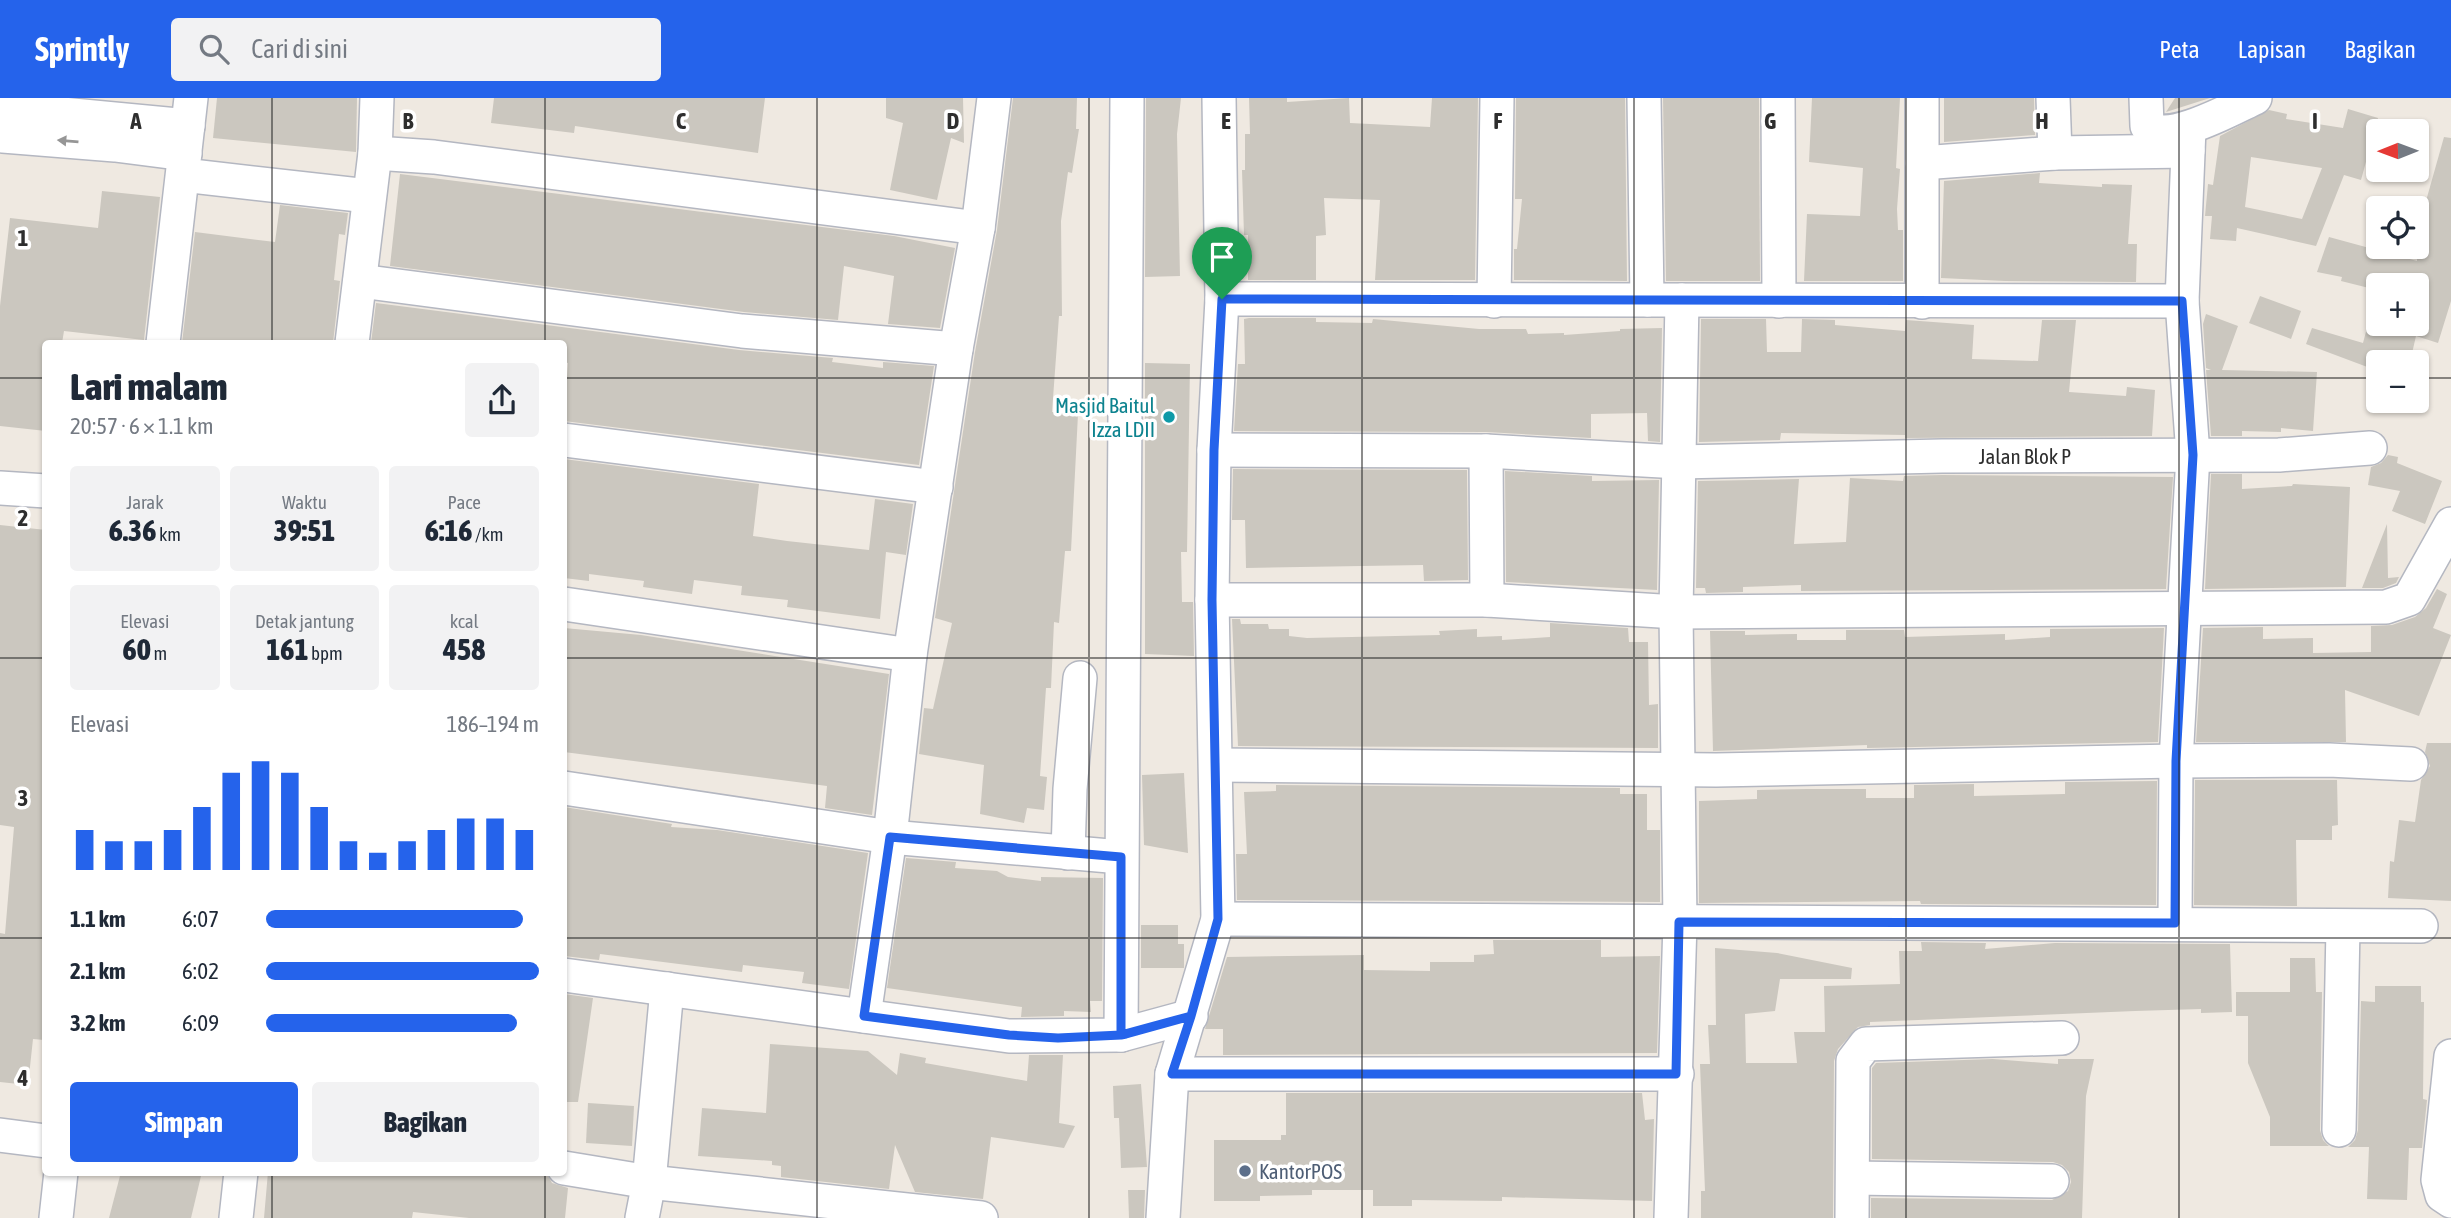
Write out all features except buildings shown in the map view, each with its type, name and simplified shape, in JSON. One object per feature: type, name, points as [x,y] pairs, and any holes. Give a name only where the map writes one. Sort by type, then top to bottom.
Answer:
[{"type":"street","points":[[352,340],[375,153],[377,98]]},
{"type":"street","points":[[864,1016],[890,837],[910,655],[956,349],[978,228],[995,98]]},
{"type":"street","points":[[1121,1035],[1127,98]]},
{"type":"street","points":[[1163,1218],[1172,1074],[1218,919],[1212,600],[1214,450],[1222,299],[1219,98]]},
{"type":"street","points":[[1494,300],[1497,98]]},
{"type":"street","points":[[1644,98],[1647,300]]},
{"type":"street","points":[[1778,98],[1779,301]]},
{"type":"street","points":[[1922,98],[1922,302]]},
{"type":"street","points":[[2053,98],[2055,153]]},
{"type":"street","points":[[2146,98],[2147,126],[2151,130],[2188,139]]},
{"type":"street","points":[[1922,163],[2188,139],[2255,98]]},
{"type":"street","points":[[3,128],[187,138],[368,196]]},
{"type":"street","points":[[163,340],[187,138]]},
{"type":"street","points":[[2175,923],[2176,761],[2193,455],[2182,301],[2188,139]]},
{"type":"street","points":[[375,153],[434,157],[978,228]]},
{"type":"street","points":[[360,281],[742,331],[956,349]]},
{"type":"street","points":[[1222,299],[2182,301]]},
{"type":"street","points":[[1671,1218],[1679,922],[1676,612],[1682,300]]},
{"type":"street","points":[[567,440],[936,487]]},
{"type":"street","name":"Jalan Blok P","points":[[1214,450],[1486,451],[1679,462],[1942,456],[2279,455],[2370,448]]},
{"type":"street","points":[[1486,451],[1487,600]]},
{"type":"street","points":[[0,488],[42,491]]},
{"type":"street","points":[[1212,600],[1487,600],[1676,612],[2396,606],[2409,599],[2451,524]]},
{"type":"street","points":[[567,604],[910,655]]},
{"type":"street","points":[[1068,853],[1070,789],[1080,678]]},
{"type":"street","points":[[1216,765],[1677,770],[2176,761],[2354,761],[2411,764]]},
{"type":"street","points":[[567,788],[890,837],[1121,857]]},
{"type":"street","points":[[1218,919],[2421,926]]},
{"type":"street","points":[[2339,1129],[2343,927]]},
{"type":"street","points":[[567,975],[1009,1035],[1121,1035],[1191,1016]]},
{"type":"street","points":[[642,1218],[649,1182],[667,989]]},
{"type":"street","points":[[1852,1218],[1853,1061],[1866,1044],[2062,1038]]},
{"type":"street","points":[[2451,1056],[2438,1180],[2442,1195],[2451,1201]]},
{"type":"street","points":[[1172,1074],[1676,1074]]},
{"type":"street","points":[[0,1135],[42,1140]]},
{"type":"street","points":[[567,1168],[769,1206],[981,1218]]},
{"type":"street","points":[[56,1218],[61,1176]]},
{"type":"street","points":[[236,1218],[241,1176]]},
{"type":"street","points":[[1853,1178],[2052,1181]]},
{"type":"place","name":"Masjid Baitul Izza LDII","points":[[1169,417]]},
{"type":"place","name":"KantorPOS","points":[[1245,1171]]},
{"type":"route","points":[[1222,299],[1214,450],[1212,600],[1218,919],[1191,1016],[1126,1034],[1121,1035],[1121,857],[890,837],[864,1016],[1009,1035],[1058,1038],[1121,1035],[1191,1016],[1172,1074],[1676,1074],[1679,922],[2175,923],[2178,846],[2176,761],[2193,455],[2182,301],[1222,299]]}]
